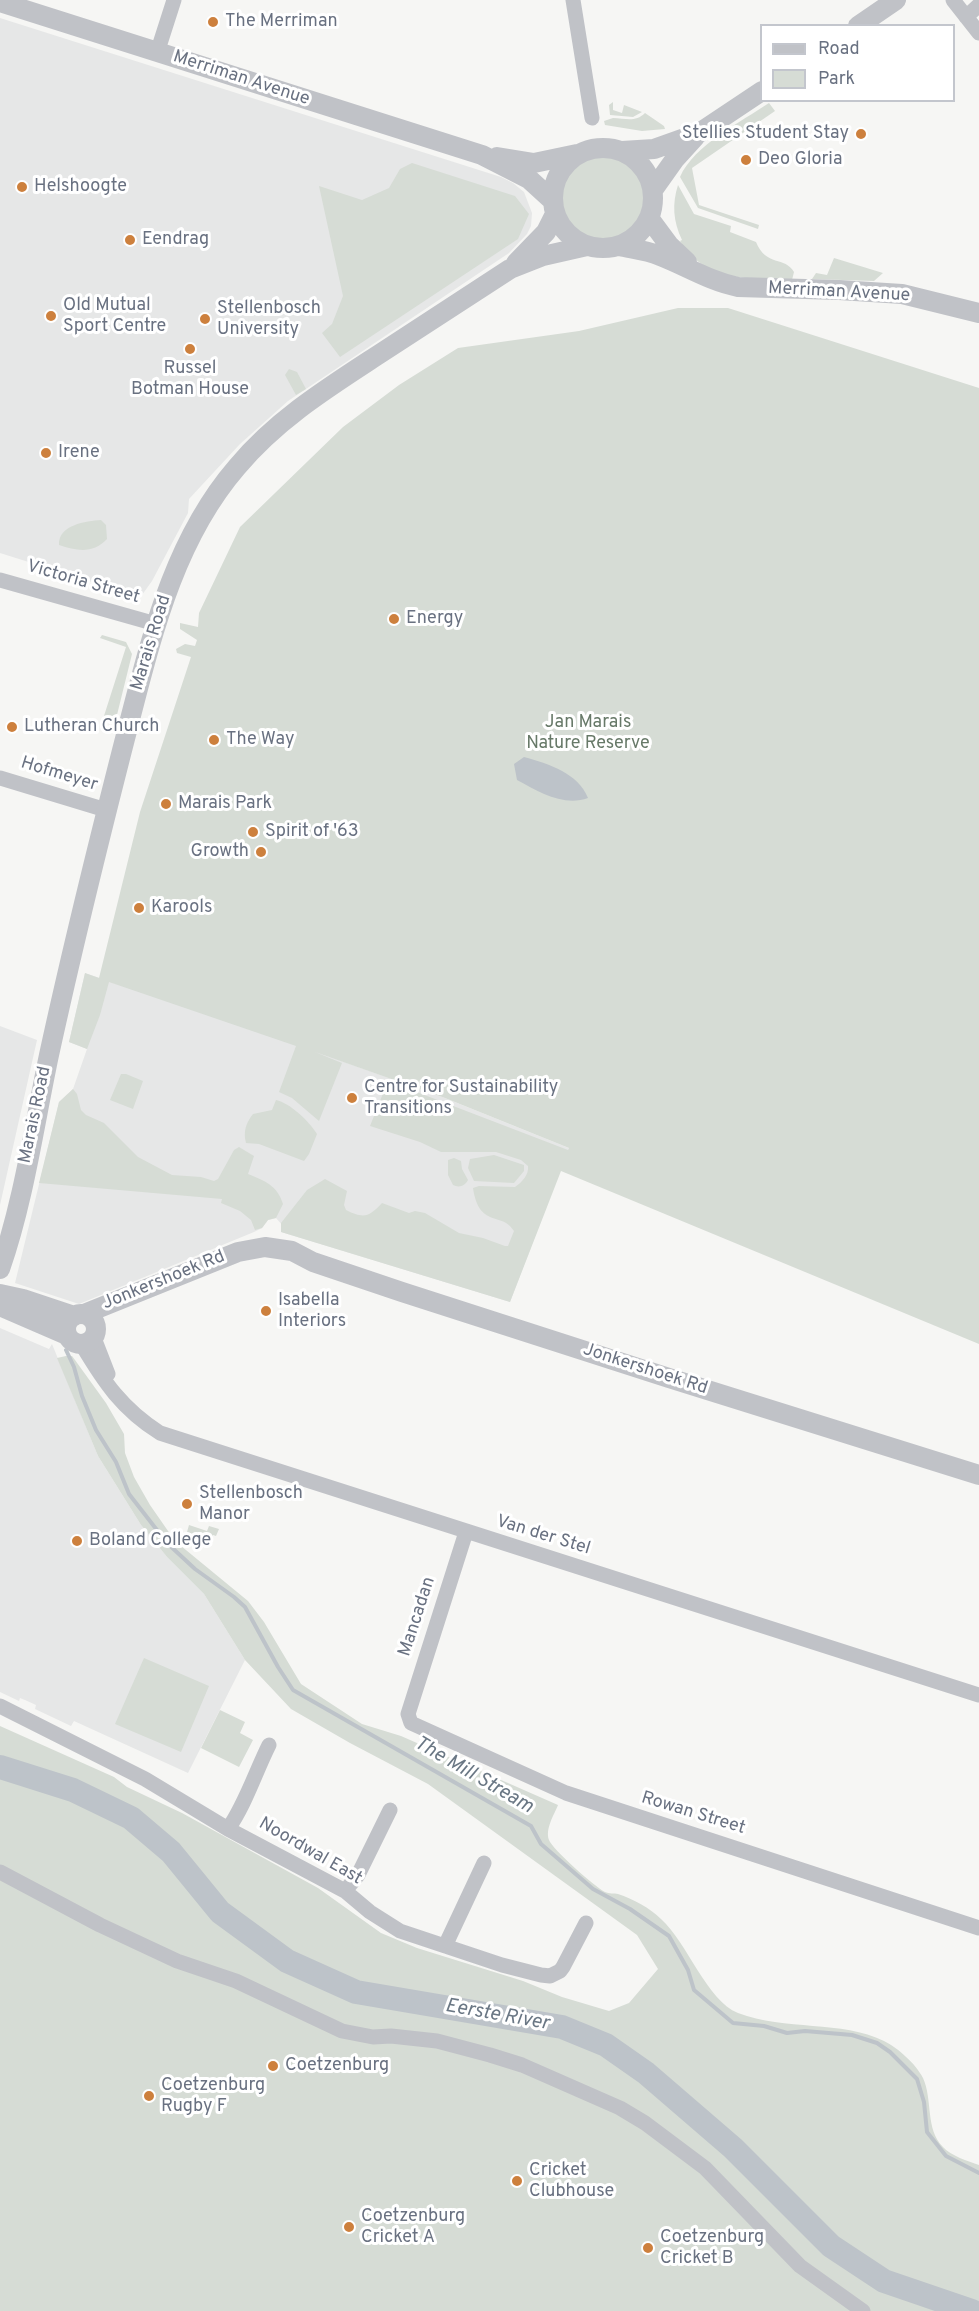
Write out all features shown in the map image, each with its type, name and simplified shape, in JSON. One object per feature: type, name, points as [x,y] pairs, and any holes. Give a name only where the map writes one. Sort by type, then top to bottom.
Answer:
[{"type":"street","points":[[157,53],[174,0]]},
{"type":"street","points":[[573,0],[592,118]]},
{"type":"street","points":[[861,24],[896,0]]},
{"type":"street","points":[[953,0],[979,33]]},
{"type":"street","name":"Merriman Avenue","points":[[0,2],[482,155],[534,163],[579,154]]},
{"type":"street","points":[[966,17],[979,5]]},
{"type":"street","points":[[653,190],[675,159],[699,133],[760,92]]},
{"type":"street","points":[[622,151],[639,163],[650,180],[653,190],[649,218],[637,235],[619,246],[597,248],[587,246],[567,234],[554,207],[556,178],[562,168],[579,154],[600,148],[622,151],[654,149],[699,133]]},
{"type":"street","name":"Merriman Avenue","points":[[482,155],[529,179],[554,207]]},
{"type":"street","name":"Marais Road","points":[[0,1269],[17,1207],[51,1047],[106,810],[156,624],[180,560],[210,501],[238,465],[275,428],[326,388],[510,269],[535,246],[546,232],[554,207]]},
{"type":"street","name":"Merriman Avenue","points":[[649,218],[669,245],[699,274]]},
{"type":"street","name":"Marais Road","points":[[510,269],[550,254],[587,246]]},
{"type":"street","name":"Merriman Avenue","points":[[619,246],[660,256],[723,284],[755,289],[839,290],[902,294],[979,313]]},
{"type":"street","name":"Victoria Street","points":[[0,580],[156,624]]},
{"type":"street","name":"Hofmeyer","points":[[0,778],[106,810]]},
{"type":"street","name":"Jonkershoek Rd","points":[[83,1329],[213,1261],[250,1249],[265,1247],[292,1251],[313,1262],[669,1378],[979,1475]]},
{"type":"street","points":[[0,1294],[23,1299],[83,1329]]},
{"type":"street","points":[[0,1306],[83,1329]]},
{"type":"street","name":"Van der Stel","points":[[83,1329],[111,1379],[112,1389],[129,1411],[159,1433],[979,1695]]},
{"type":"street","name":"Mancadan","points":[[408,1714],[466,1532]]},
{"type":"street","name":"Noordwal East","points":[[0,1706],[145,1779],[228,1829],[345,1891],[384,1922],[412,1936],[502,1965],[550,1976],[563,1967],[586,1923]]},
{"type":"street","name":"Rowan Street","points":[[408,1714],[411,1723],[425,1731],[566,1793],[979,1928]]},
{"type":"street","points":[[228,1829],[242,1809],[254,1775],[269,1745]]},
{"type":"street","points":[[345,1891],[358,1875],[390,1810]]},
{"type":"street","points":[[445,1946],[484,1863]]},
{"type":"street","points":[[0,1872],[129,1939],[177,1961],[278,1999],[342,2031],[373,2037],[391,2036],[437,2041],[490,2055],[522,2066],[620,2108],[645,2123],[705,2168],[800,2266],[863,2311]]},
{"type":"shaded area","name":"Stellenbosch University","points":[[0,18],[501,177],[524,192],[532,213],[531,226],[527,234],[509,253],[288,401],[240,444],[189,499],[188,513],[152,581],[142,595],[130,594],[0,553]]},
{"type":"shaded area","points":[[524,757],[553,766],[570,776],[583,789],[588,798],[570,801],[552,797],[517,780],[514,764]]},
{"type":"shaded area","points":[[85,973],[445,1098],[569,1148],[510,1302],[281,1232],[283,1226],[276,1218],[268,1220],[262,1228],[254,1232],[79,1304],[15,1283],[59,1102],[73,1089],[87,1049],[69,1042]]},
{"type":"shaded area","points":[[0,1026],[37,1040],[0,1205]]},
{"type":"shaded area","name":"Boland College","points":[[0,1328],[49,1349],[52,1344],[98,1456],[141,1525],[167,1557],[204,1594],[245,1660],[188,1773],[74,1721],[71,1726],[35,1709],[36,1705],[20,1698],[19,1701],[0,1692]]},
{"type":"green space","points":[[613,102],[613,110],[622,113],[624,105],[642,112],[633,117],[610,115],[609,105]]},
{"type":"green space","points":[[769,103],[775,111],[692,168],[699,205],[759,225],[758,229],[698,208],[680,177],[687,165],[719,135]]},
{"type":"green space","points":[[645,113],[665,129],[642,131],[605,125],[604,121],[613,118],[634,119]]},
{"type":"green space","points":[[595,155],[611,155],[634,167],[643,181],[646,198],[643,215],[634,229],[611,241],[595,241],[579,234],[567,222],[560,206],[560,190],[567,174],[579,162]]},
{"type":"green space","points":[[412,163],[515,196],[529,214],[518,239],[340,357],[322,333],[332,324],[343,296],[319,186],[362,200],[389,188],[400,169]]},
{"type":"green space","points":[[678,185],[694,214],[731,226],[730,232],[756,242],[765,255],[790,267],[794,272],[792,280],[730,276],[702,264],[690,254],[680,241],[682,240],[675,219],[674,206]]},
{"type":"green space","points":[[834,258],[883,273],[874,281],[812,279],[816,273],[827,275]]},
{"type":"green space","name":"Jan Marais Nature Reserve","points":[[678,308],[728,308],[979,388],[979,1344],[561,1171],[510,1302],[281,1232],[281,1223],[307,1190],[325,1179],[347,1191],[344,1205],[346,1210],[352,1213],[370,1214],[382,1203],[409,1213],[415,1211],[425,1213],[459,1233],[508,1246],[514,1231],[509,1225],[485,1214],[480,1209],[473,1188],[479,1186],[515,1187],[524,1178],[528,1166],[521,1160],[496,1152],[441,1152],[420,1142],[370,1126],[388,1081],[568,1150],[569,1148],[445,1098],[315,1052],[342,1063],[319,1121],[292,1098],[279,1092],[296,1046],[109,982],[87,1049],[69,1042],[85,973],[99,978],[140,812],[191,657],[177,653],[176,649],[185,644],[195,646],[197,640],[180,629],[180,623],[198,627],[199,613],[240,527],[343,427],[399,385],[458,348],[579,331]]},
{"type":"green space","points":[[289,369],[297,372],[306,389],[296,395],[285,375]]},
{"type":"green space","points":[[101,520],[106,525],[107,539],[102,544],[84,550],[59,545],[63,533],[74,525]]},
{"type":"green space","points":[[102,635],[126,642],[132,654],[115,723],[103,719],[126,647],[100,638]]},
{"type":"green space","points":[[121,1074],[143,1081],[133,1109],[110,1100]]},
{"type":"green space","points":[[73,1089],[77,1094],[81,1110],[86,1115],[104,1123],[138,1157],[172,1175],[201,1177],[214,1181],[218,1179],[234,1150],[239,1147],[254,1156],[248,1174],[265,1182],[277,1192],[283,1204],[276,1218],[268,1220],[262,1228],[255,1230],[251,1220],[240,1211],[221,1203],[222,1199],[39,1183],[59,1102]]},
{"type":"green space","points":[[276,1100],[299,1113],[317,1134],[304,1161],[259,1144],[246,1143],[245,1131],[253,1114],[272,1110]]},
{"type":"green space","points":[[494,1155],[524,1165],[524,1171],[514,1183],[474,1181],[468,1168],[470,1159]]},
{"type":"green space","points":[[454,1158],[461,1161],[462,1169],[468,1180],[462,1186],[453,1185],[448,1175],[448,1160]]},
{"type":"green space","name":"Coetzenburg","points":[[72,1356],[106,1403],[124,1434],[125,1453],[134,1477],[175,1541],[248,1601],[264,1622],[301,1684],[362,1724],[401,1736],[558,1805],[548,1831],[552,1845],[574,1868],[600,1889],[635,1901],[661,1919],[671,1929],[707,1984],[727,2006],[738,2013],[756,2019],[850,2030],[868,2035],[889,2044],[911,2062],[923,2078],[926,2087],[931,2123],[937,2140],[950,2153],[979,2165],[979,2311],[0,2311],[0,1726],[114,1777],[127,1787],[182,1813],[318,1888],[381,1933],[417,1948],[609,2011],[629,2003],[658,1969],[637,1935],[428,1784],[291,1709],[245,1660],[204,1594],[167,1557],[141,1525],[98,1456],[57,1358]]},
{"type":"green space","points":[[189,1525],[207,1531],[209,1526],[219,1529],[216,1536],[213,1535],[209,1546],[203,1545],[205,1538],[187,1532]]},
{"type":"green space","points":[[144,1658],[209,1686],[181,1752],[115,1724]]},
{"type":"green space","points":[[220,1710],[245,1722],[240,1733],[253,1740],[239,1767],[201,1748]]},
{"type":"waterway","name":"The Mill Stream","points":[[66,1350],[96,1430],[116,1462],[129,1494],[167,1543],[195,1569],[245,1607],[293,1690],[531,1826],[541,1844],[593,1889],[630,1909],[669,1936],[688,1970],[694,1990],[733,2023],[764,2026],[787,2033],[805,2031],[852,2035],[877,2043],[890,2052],[917,2079],[924,2102],[927,2132],[946,2156],[979,2173]]},
{"type":"waterway","name":"Eerste River","points":[[0,1767],[73,1790],[131,1818],[171,1852],[220,1912],[287,1961],[356,1992],[562,2027],[606,2045],[646,2073],[733,2148],[831,2246],[884,2281],[972,2311]]},
{"type":"place","name":"The Merriman","points":[[213,22]]},
{"type":"place","name":"Stellies Student Stay","points":[[861,134]]},
{"type":"place","name":"Deo Gloria","points":[[746,160]]},
{"type":"place","name":"Helshoogte","points":[[22,187]]},
{"type":"place","name":"Eendrag","points":[[130,240]]},
{"type":"place","name":"Old Mutual Sport Centre","points":[[51,316]]},
{"type":"place","name":"Stellenbosch University","points":[[205,319]]},
{"type":"place","name":"Russel Botman House","points":[[190,349]]},
{"type":"place","name":"Irene","points":[[46,453]]},
{"type":"place","name":"Energy","points":[[394,619]]},
{"type":"place","name":"Lutheran Church","points":[[12,727]]},
{"type":"place","name":"The Way","points":[[214,740]]},
{"type":"place","name":"Marais Park","points":[[166,804]]},
{"type":"place","name":"Spirit of '63","points":[[253,832]]},
{"type":"place","name":"Growth","points":[[261,852]]},
{"type":"place","name":"Karools","points":[[139,908]]},
{"type":"place","name":"Centre for Sustainability Transitions","points":[[352,1098]]},
{"type":"place","name":"Isabella Interiors","points":[[266,1311]]},
{"type":"place","name":"Stellenbosch Manor","points":[[187,1504]]},
{"type":"place","name":"Boland College","points":[[77,1541]]},
{"type":"place","name":"Coetzenburg","points":[[273,2066]]},
{"type":"place","name":"Coetzenburg Rugby F","points":[[149,2096]]},
{"type":"place","name":"Cricket Clubhouse","points":[[517,2181]]},
{"type":"place","name":"Coetzenburg Cricket A","points":[[349,2227]]},
{"type":"place","name":"Coetzenburg Cricket B","points":[[648,2248]]}]
